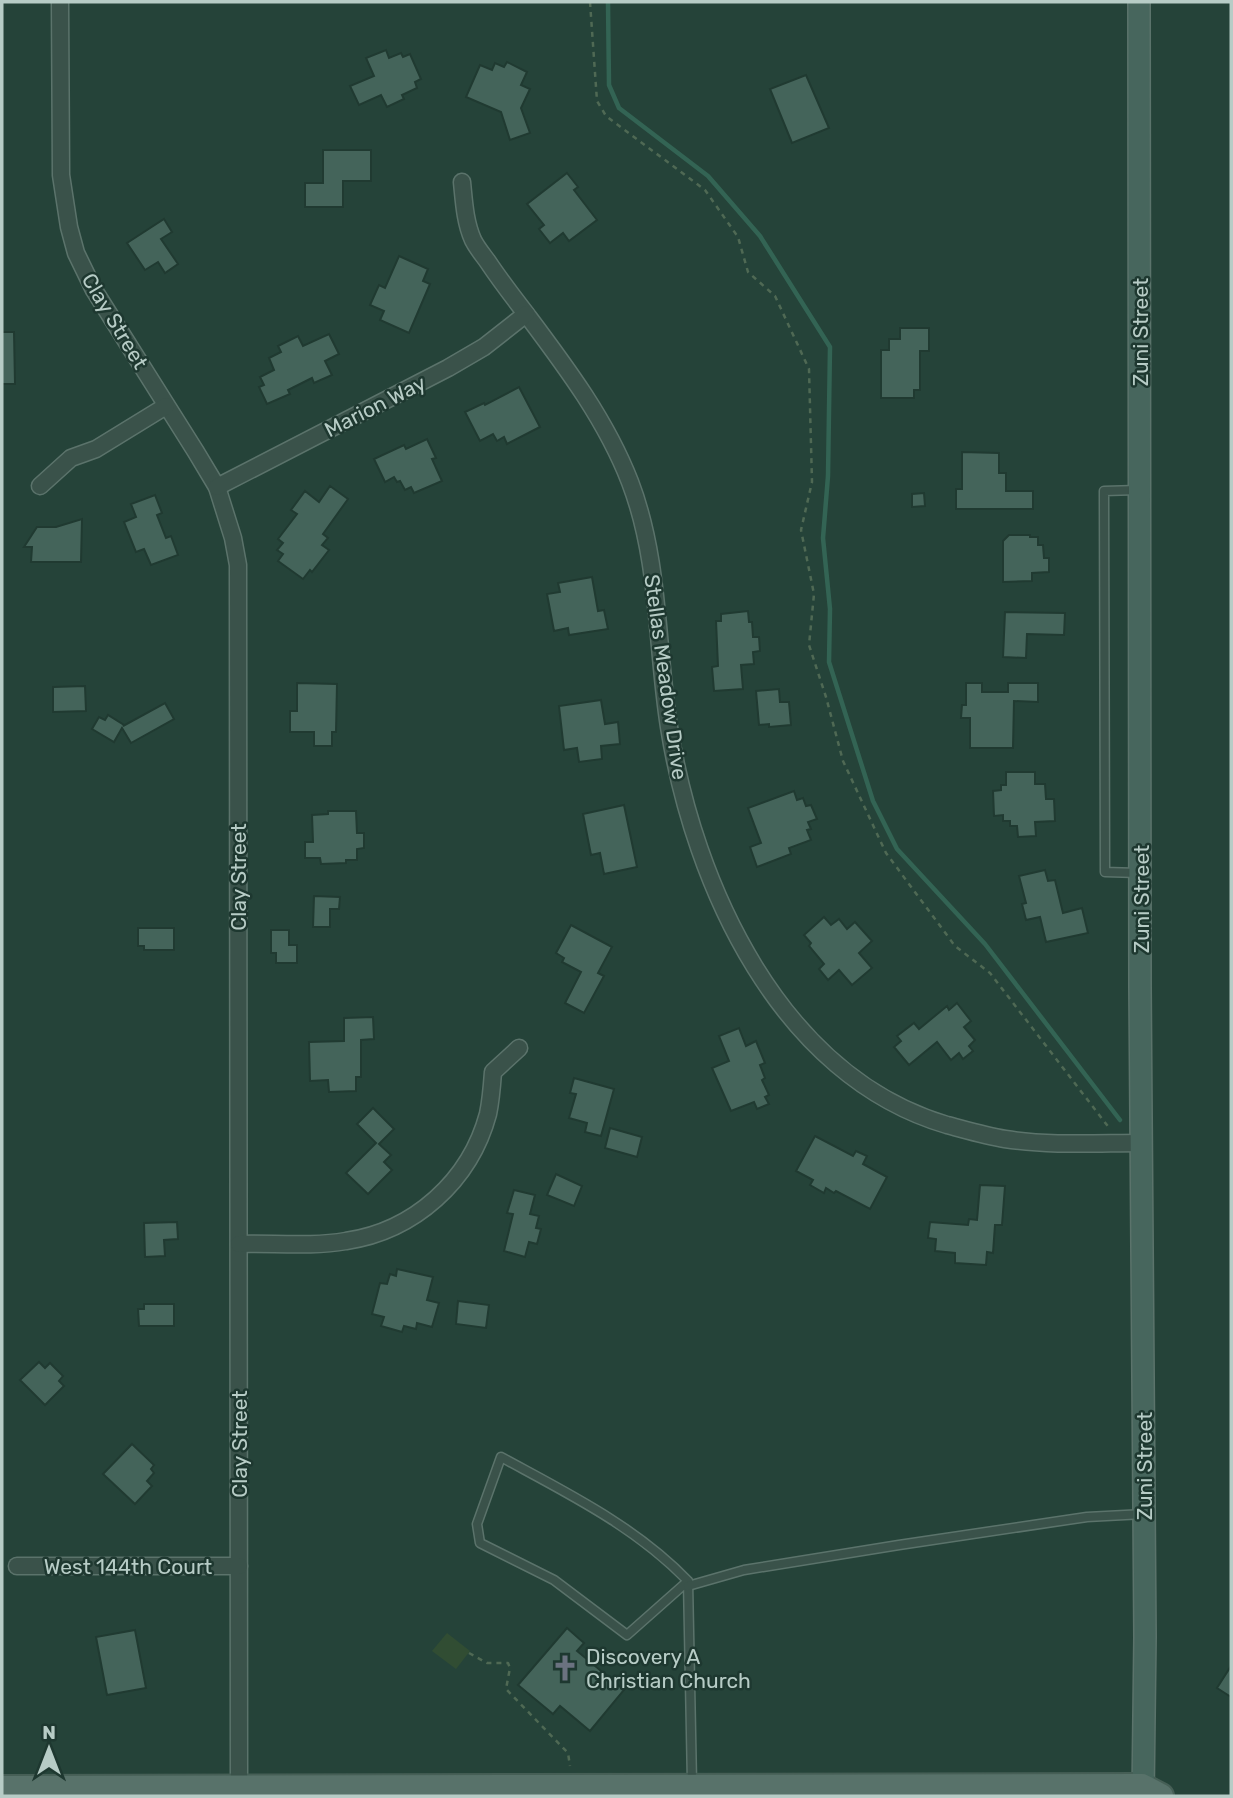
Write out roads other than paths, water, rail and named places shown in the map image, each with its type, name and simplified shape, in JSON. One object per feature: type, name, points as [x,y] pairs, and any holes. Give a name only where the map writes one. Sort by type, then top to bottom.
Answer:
[{"type":"main road","points":[[2,1788],[239,1792],[1149,1793]]},
{"type":"street","name":"Clay Street","points":[[60,2],[61,175],[76,253],[94,290],[217,488],[233,538],[237,565],[239,1792]]},
{"type":"street","name":"Zuni Street","points":[[1139,2],[1144,1514],[1149,1793]]},
{"type":"street","name":"Stellas Meadow Drive","points":[[462,182],[465,214],[474,241],[573,378],[603,425],[629,481],[643,526],[656,595],[669,726],[686,807],[709,875],[724,909],[754,967],[780,1005],[794,1023],[852,1077],[917,1114],[1005,1139],[1056,1143],[1142,1143]]},
{"type":"street","name":"Marion Way","points":[[217,488],[448,368],[484,347],[526,314]]},
{"type":"street","points":[[40,486],[71,458],[96,449],[166,406]]},
{"type":"street","points":[[239,1244],[343,1242],[383,1232],[420,1213],[463,1169],[482,1132],[488,1113],[493,1072],[519,1048]]},
{"type":"street","name":"West 144th Court","points":[[17,1566],[239,1566]]},
{"type":"lane","points":[[1141,490],[1104,491],[1105,872],[1141,873]]},
{"type":"lane","points":[[692,1791],[688,1583],[666,1558],[597,1509],[501,1457],[477,1524],[480,1543],[554,1580],[627,1635],[688,1583],[744,1570],[898,1545],[1087,1517],[1144,1514]]},
{"type":"waterway","points":[[608,2],[609,85],[619,108],[708,176],[760,236],[830,347],[828,476],[823,538],[830,609],[829,662],[873,801],[897,849],[985,944],[1120,1120]]},
{"type":"place","name":"Discovery A Christian Church","points":[[565,1668]]}]
